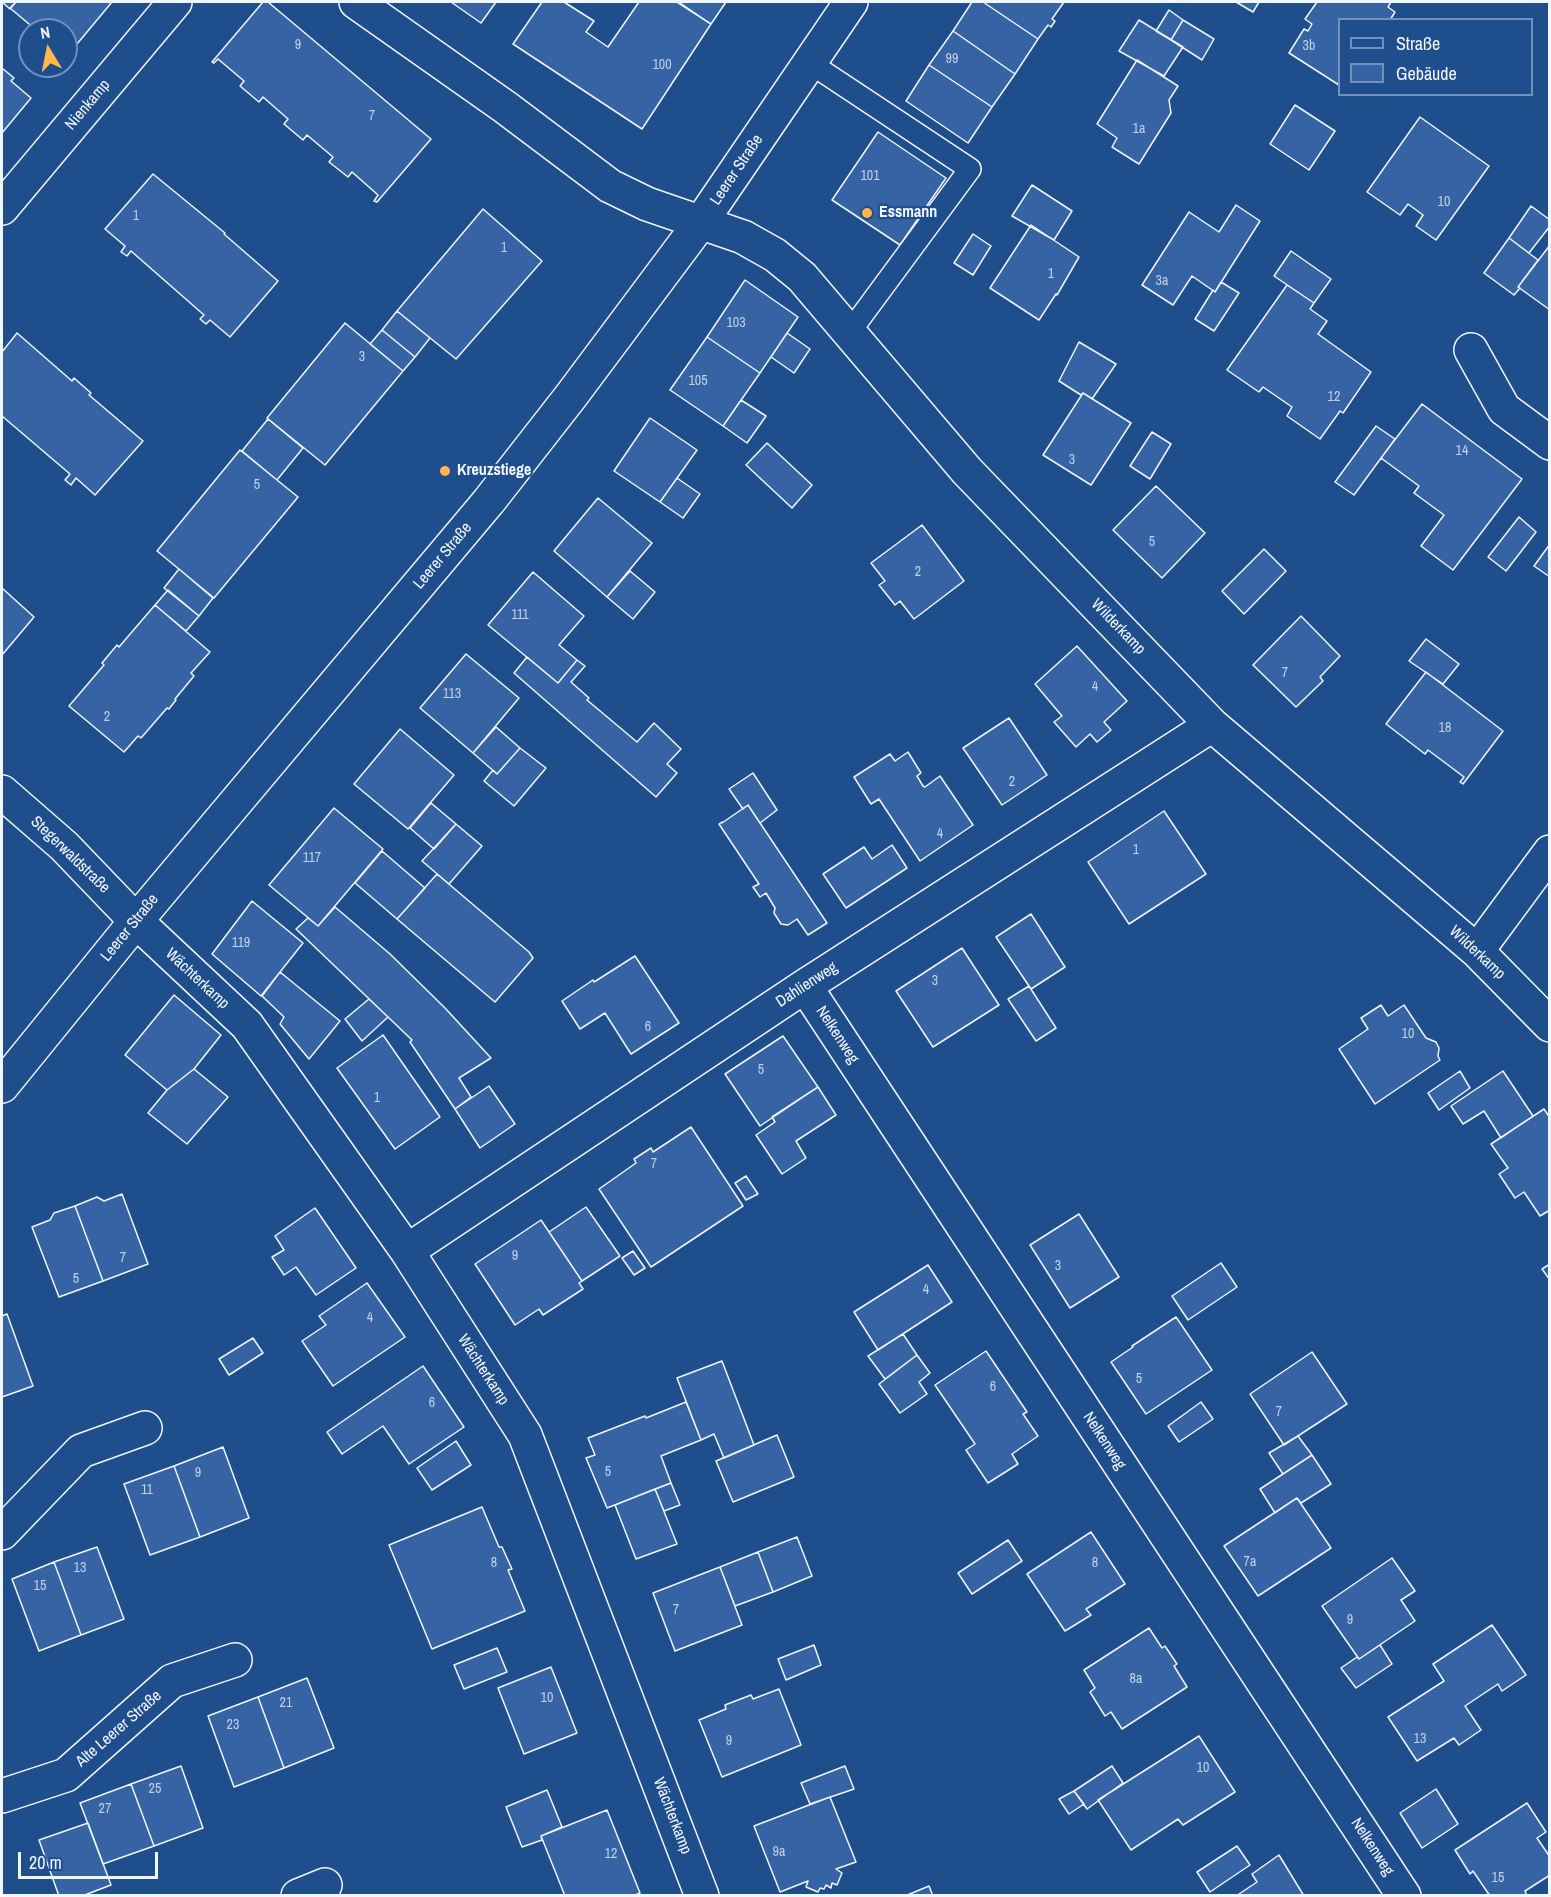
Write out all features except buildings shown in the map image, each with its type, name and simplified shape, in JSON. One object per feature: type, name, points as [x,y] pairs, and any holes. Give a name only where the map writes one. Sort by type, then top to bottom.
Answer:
[{"type":"street","name":"Nienkamp","points":[[2,208],[175,2]]},
{"type":"street","points":[[356,2],[505,107],[610,186],[646,204],[701,222]]},
{"type":"street","name":"Leerer Straße","points":[[2,1086],[136,921],[489,501],[701,222],[852,2]]},
{"type":"street","name":"Wilderkamp","points":[[701,222],[743,237],[775,255],[802,278],[967,471],[1212,724],[1478,951],[1550,1025]]},
{"type":"street","points":[[1471,350],[1504,409],[1550,443]]},
{"type":"street","name":"Dahlienweg","points":[[407,1251],[805,986],[1212,724]]},
{"type":"street","name":"Stegerwaldstraße","points":[[2,792],[64,846],[136,921]]},
{"type":"street","points":[[1478,951],[1550,852]]},
{"type":"street","name":"Wächterkamp","points":[[136,921],[247,1025],[407,1251],[525,1436],[702,1896]]},
{"type":"street","name":"Nelkenweg","points":[[805,986],[1404,1896]]},
{"type":"street","points":[[2,1533],[81,1451],[145,1428]]},
{"type":"street","name":"Alte Leerer Straße","points":[[2,1796],[66,1775],[172,1681],[235,1660]]},
{"type":"lane","points":[[810,63],[970,169],[849,333]]},
{"type":"place","name":"Essmann","points":[[867,213]]},
{"type":"place","name":"Kreuzstiege","points":[[445,471]]}]
